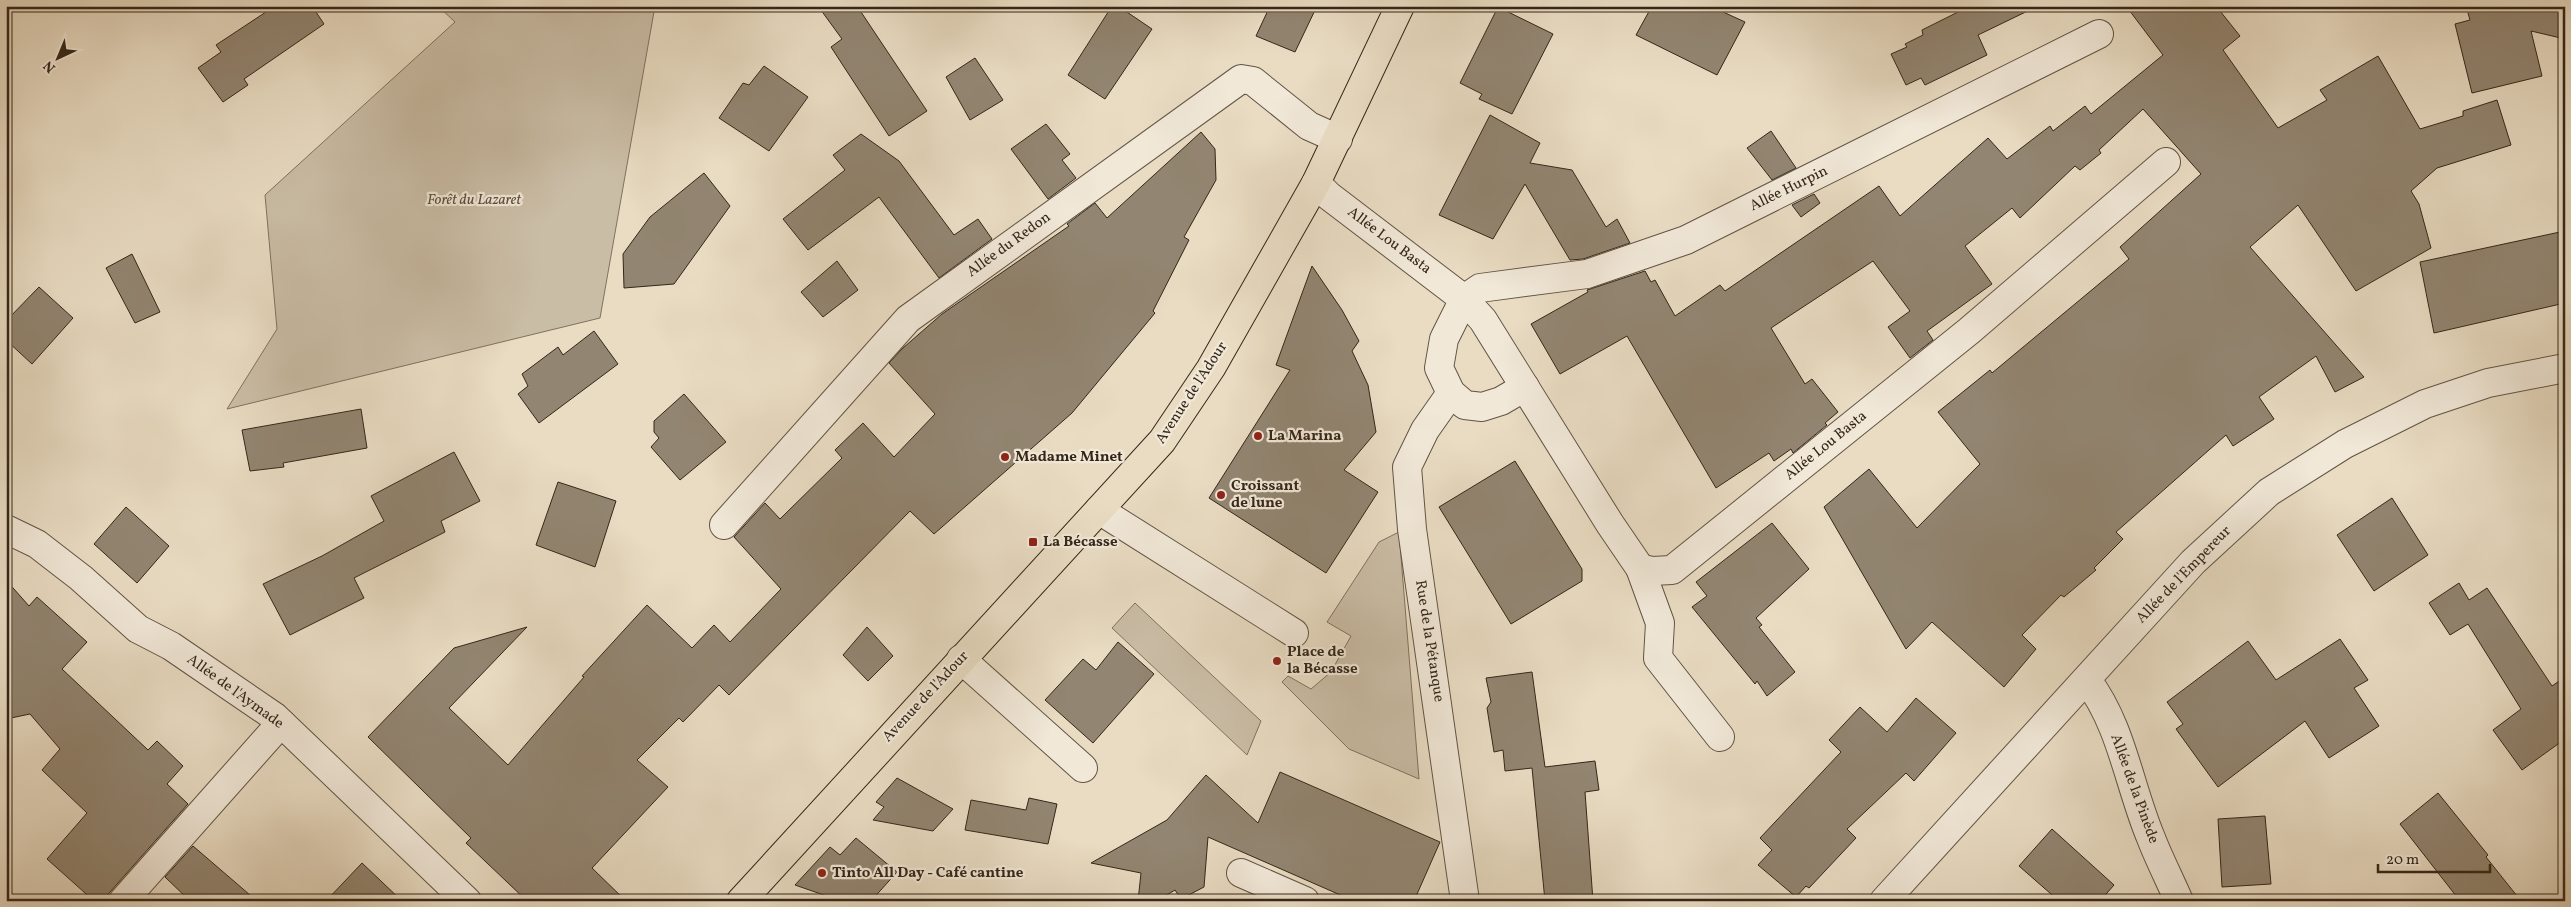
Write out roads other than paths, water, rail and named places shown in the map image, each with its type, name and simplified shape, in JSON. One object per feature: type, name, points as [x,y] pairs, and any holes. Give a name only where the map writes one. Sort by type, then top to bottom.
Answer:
[{"type":"main road","name":"Avenue de l'Adour","points":[[741,901],[1162,441],[1211,368],[1316,183],[1400,6]]},
{"type":"street","name":"Allée Hurpin","points":[[1464,299],[1480,288],[1587,274],[1686,240],[2099,34]]},
{"type":"street","name":"Allée du Redon","points":[[724,525],[908,319],[1241,79],[1253,81],[1309,126],[1338,140]]},
{"type":"street","name":"Allée Lou Basta","points":[[1316,183],[1329,196],[1464,299],[1483,320],[1610,524],[1640,568],[1652,571],[1672,570],[1969,331],[2166,162]]},
{"type":"street","points":[[1464,299],[1444,339],[1439,368],[1450,394],[1465,406],[1482,407],[1501,401],[1525,388]]},
{"type":"street","name":"Allée de l'Empereur","points":[[1884,901],[2193,562],[2269,492],[2345,444],[2426,404],[2488,383],[2565,368]]},
{"type":"street","name":"Rue de la Pétanque","points":[[1450,394],[1425,430],[1407,467],[1412,529],[1465,901]]},
{"type":"street","points":[[1099,510],[1294,633]]},
{"type":"street","name":"Allée de l'Aymade","points":[[6,528],[44,550],[81,578],[138,629],[171,646],[281,723],[467,901]]},
{"type":"street","points":[[1640,568],[1660,623],[1658,658],[1720,737]]},
{"type":"street","points":[[961,659],[1083,768]]},
{"type":"street","name":"Allée de la Pinède","points":[[2087,680],[2099,695],[2121,749],[2150,838],[2179,901]]},
{"type":"street","points":[[123,901],[281,723]]},
{"type":"street","points":[[1241,873],[1305,901]]},
{"type":"place","name":"La Marina","points":[[1258,436]]},
{"type":"place","name":"Madame Minet","points":[[1005,457]]},
{"type":"place","name":"Croissant de lune","points":[[1221,495]]},
{"type":"place","name":"La Bécasse","points":[[1033,542]]},
{"type":"place","name":"Place de la Bécasse","points":[[1277,661]]},
{"type":"place","name":"Tinto All Day - Café cantine","points":[[822,873]]},
{"type":"park label","name":"Forêt du Lazaret","points":[[474,200]]}]
